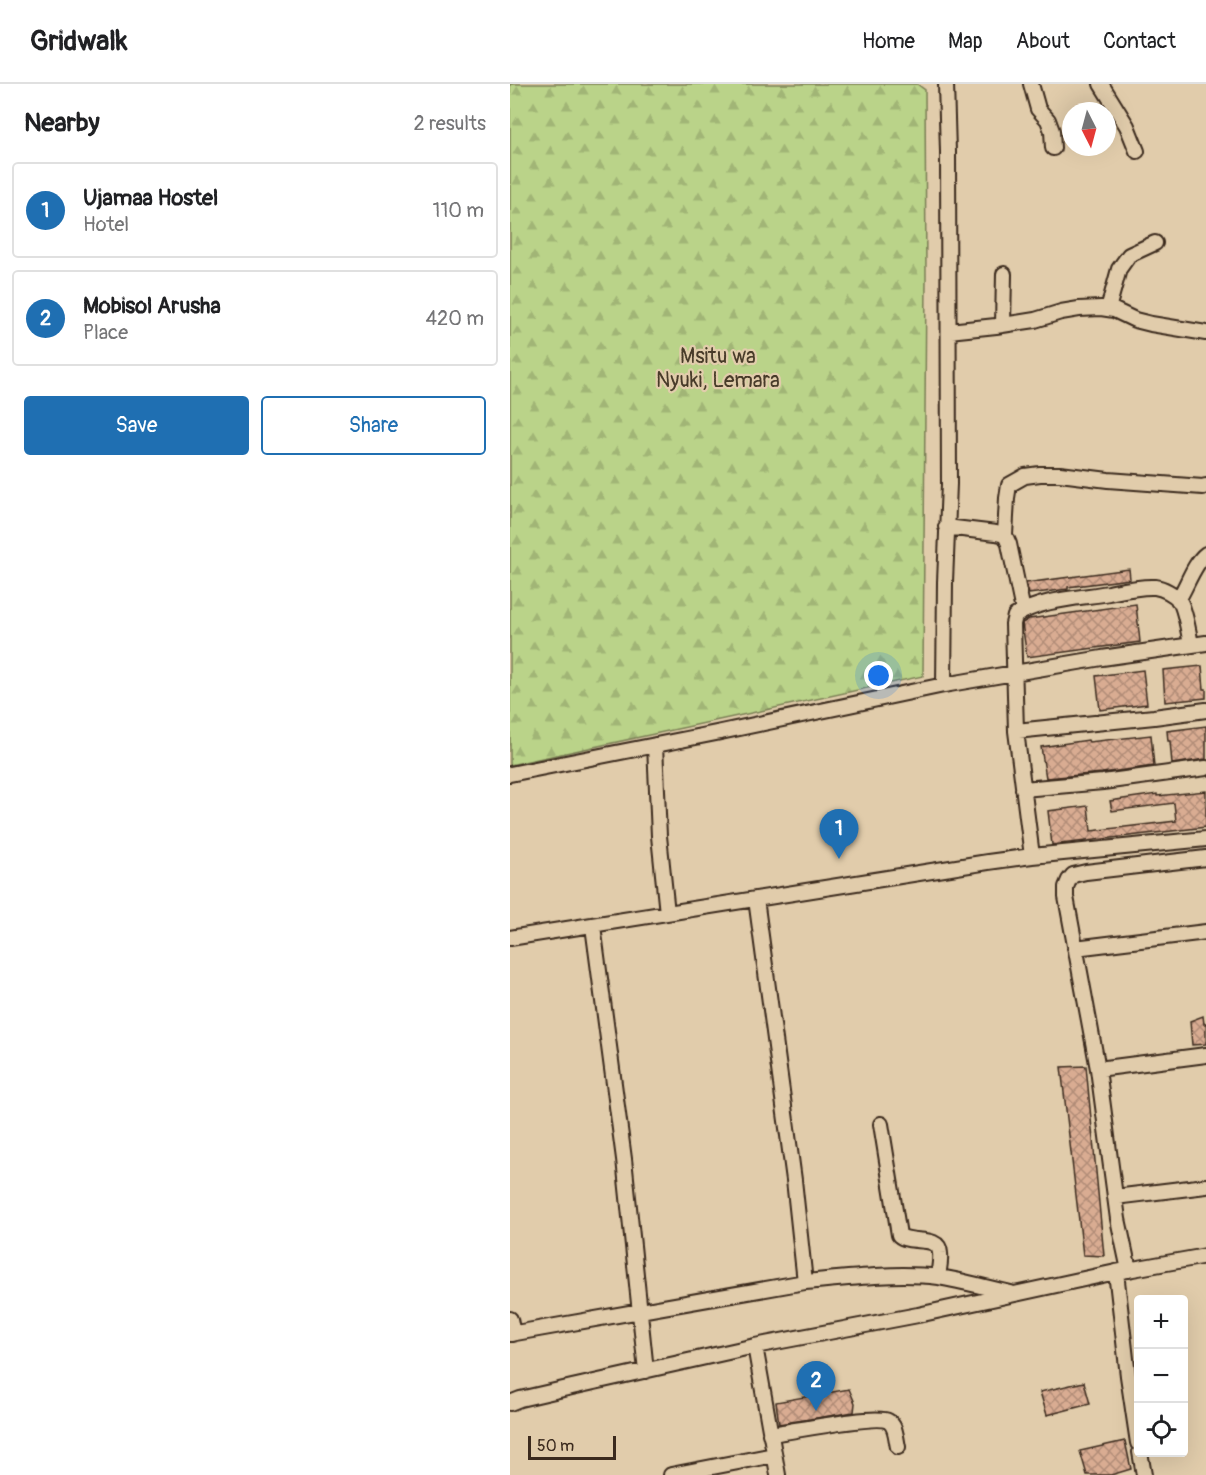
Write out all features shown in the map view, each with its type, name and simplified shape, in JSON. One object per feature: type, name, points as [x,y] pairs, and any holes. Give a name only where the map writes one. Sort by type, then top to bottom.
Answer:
[{"type":"street","points":[[944,685],[946,527],[949,484],[946,84]]},
{"type":"street","points":[[1031,84],[1038,109],[1048,120],[1052,131],[1053,148]]},
{"type":"street","points":[[1101,84],[1127,126],[1137,151]]},
{"type":"street","points":[[1108,309],[1119,269],[1129,255],[1155,243]]},
{"type":"street","points":[[1003,325],[1004,274]]},
{"type":"street","points":[[949,331],[1035,320],[1079,309],[1101,308],[1114,310],[1151,324],[1206,333]]},
{"type":"street","points":[[1023,611],[1009,544],[1005,535],[1009,485],[1025,476],[1059,474],[1143,483],[1206,486]]},
{"type":"street","points":[[946,527],[1005,535]]},
{"type":"street","points":[[1178,600],[1197,563],[1206,554]]},
{"type":"street","points":[[1032,856],[1016,731],[1013,624],[1015,616],[1044,603],[1156,587],[1166,590],[1178,600],[1182,607],[1191,645]]},
{"type":"street","points":[[510,774],[944,685],[1206,643]]},
{"type":"street","points":[[1016,731],[1206,710]]},
{"type":"street","points":[[655,745],[659,836],[667,913]]},
{"type":"street","points":[[1023,789],[1102,782],[1206,768]]},
{"type":"street","points":[[510,938],[1032,856],[1206,839]]},
{"type":"street","points":[[1134,1416],[1128,1376],[1118,1219],[1098,1070],[1074,948],[1066,887],[1073,875],[1086,872],[1206,858]]},
{"type":"street","points":[[756,899],[795,1180],[805,1282]]},
{"type":"street","points":[[593,926],[624,1159],[646,1371]]},
{"type":"street","points":[[1074,948],[1206,932]]},
{"type":"street","points":[[1098,1070],[1206,1055]]},
{"type":"street","points":[[881,1124],[899,1235],[908,1240],[932,1241],[938,1246],[940,1253],[938,1277]]},
{"type":"street","points":[[1115,1197],[1206,1185]]},
{"type":"street","points":[[510,1403],[755,1346],[1206,1256]]},
{"type":"street","points":[[510,1319],[511,1334],[805,1282],[874,1276],[938,1277],[1016,1294]]},
{"type":"street","points":[[755,1346],[778,1475]]},
{"type":"street","points":[[770,1434],[881,1419],[892,1424],[898,1447]]},
{"type":"street","points":[[679,1474],[774,1455]]},
{"type":"street","points":[[1141,1457],[1144,1475]]},
{"type":"green space","name":"Msitu wa Nyuki, Lemara","points":[[510,84],[917,84],[925,90],[923,676],[510,765]]},
{"type":"building","points":[[1129,569],[1130,579],[1068,587],[1068,589],[1029,594],[1026,583]]},
{"type":"building","points":[[1136,604],[1140,642],[1027,657],[1022,623],[1029,619]]},
{"type":"building","points":[[1202,666],[1206,698],[1165,702],[1163,670]]},
{"type":"building","points":[[1143,670],[1147,704],[1100,710],[1096,676]]},
{"type":"building","points":[[1206,726],[1206,759],[1172,764],[1167,731]]},
{"type":"building","points":[[1151,735],[1154,766],[1046,778],[1041,747],[1088,740],[1089,742]]},
{"type":"building","points":[[1206,791],[1206,827],[1052,845],[1048,811],[1088,806],[1091,831],[1176,821],[1174,803],[1112,811],[1110,801],[1157,794],[1157,796]]},
{"type":"building","points":[[1203,1016],[1204,1024],[1206,1023],[1206,1044],[1192,1045],[1190,1021]]},
{"type":"building","points":[[1086,1066],[1104,1256],[1083,1255],[1061,1067]]},
{"type":"building","points":[[1084,1382],[1090,1404],[1047,1415],[1040,1392]]},
{"type":"building","points":[[849,1389],[855,1403],[854,1412],[779,1424],[776,1402]]},
{"type":"building","points":[[1125,1441],[1131,1469],[1111,1475],[1087,1475],[1080,1451]]},
{"type":"place","name":"Ujamaa Hostel","points":[[839,859]]},
{"type":"place","name":"Mobisol Arusha","points":[[816,1411]]}]
